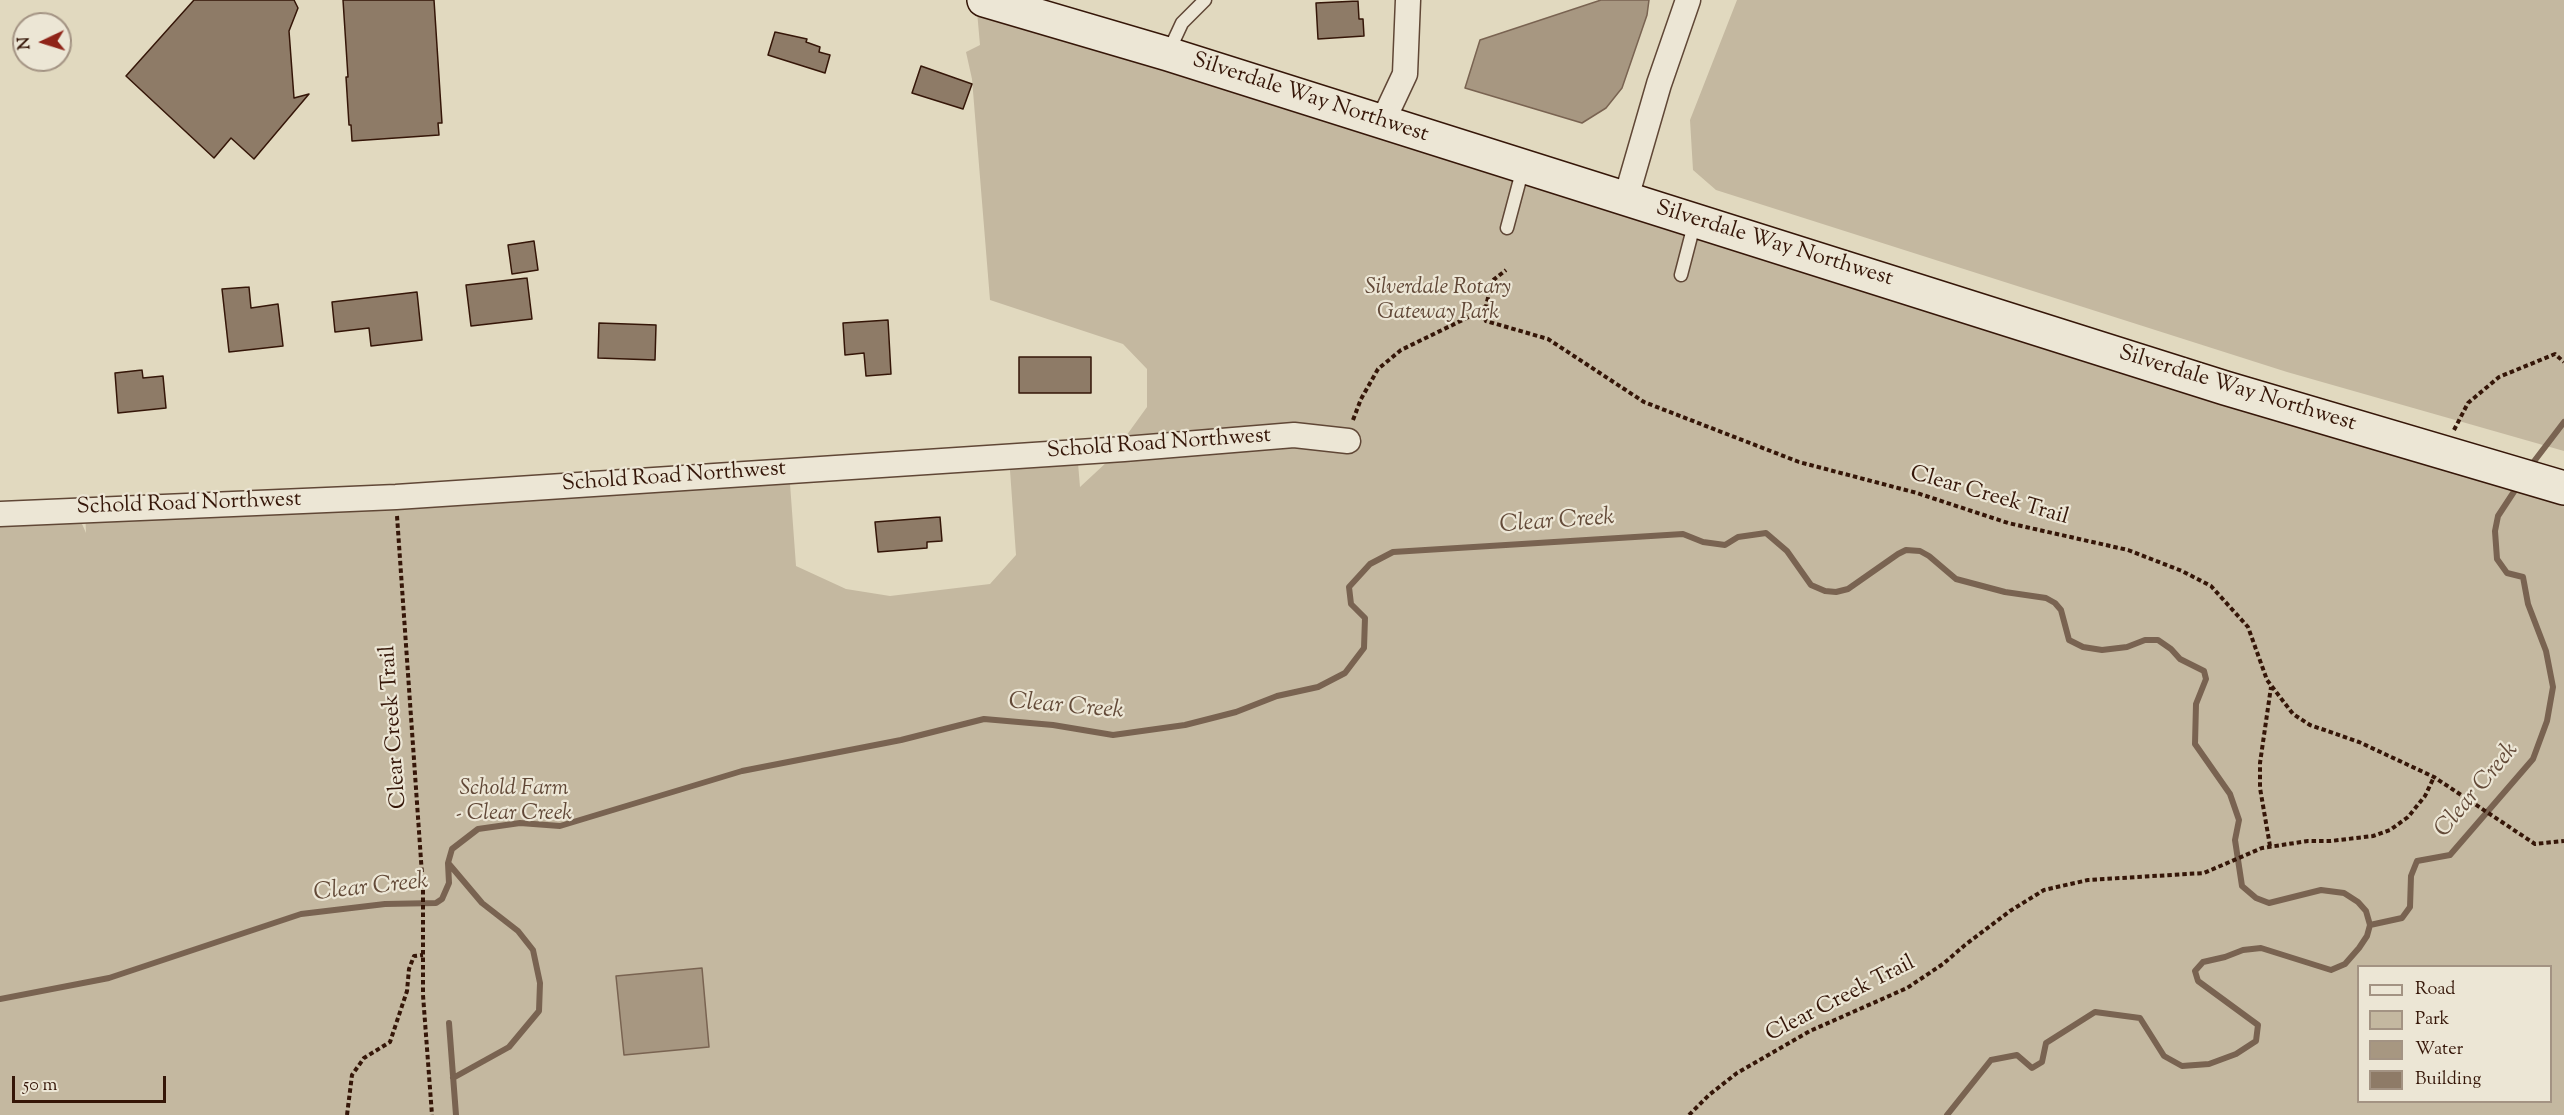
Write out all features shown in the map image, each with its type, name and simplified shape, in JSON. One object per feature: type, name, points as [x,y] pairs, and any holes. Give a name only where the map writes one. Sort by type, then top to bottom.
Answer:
[{"type":"main road","name":"Silverdale Way Northwest","points":[[984,0],[1168,54],[2225,388],[2564,489]]},
{"type":"street","points":[[1382,123],[1405,74],[1408,0]]},
{"type":"street","points":[[1626,198],[1659,84],[1688,0]]},
{"type":"street","name":"Schold Road Northwest","points":[[0,514],[396,497],[1125,449],[1294,435],[1348,441]]},
{"type":"lane","points":[[1168,54],[1182,23],[1205,0]]},
{"type":"lane","points":[[1507,228],[1523,167]]},
{"type":"lane","points":[[1681,275],[1695,221]]},
{"type":"path","points":[[1348,441],[1361,399],[1378,369],[1401,350],[1443,332],[1481,311],[1486,306],[1492,281],[1506,270]]},
{"type":"path","name":"Clear Creek Trail","points":[[1481,311],[1486,321],[1548,339],[1644,402],[1799,462],[1917,493],[2008,523],[2128,550],[2211,586],[2248,627],[2267,680],[2294,714],[2310,725],[2359,742],[2434,777],[2535,844],[2564,841]]},
{"type":"path","points":[[2446,453],[2457,421],[2468,403],[2499,377],[2555,354],[2564,362]]},
{"type":"path","name":"Clear Creek Trail","points":[[396,497],[423,889],[423,995],[432,1115]]},
{"type":"path","points":[[2270,846],[2260,788],[2260,763],[2272,686]]},
{"type":"path","name":"Clear Creek Trail","points":[[1689,1115],[1709,1095],[1737,1073],[1810,1030],[1907,988],[1943,964],[2010,911],[2044,890],[2088,880],[2194,874],[2215,869],[2270,846],[2308,841],[2355,839],[2390,830],[2408,817],[2425,796],[2434,777]]},
{"type":"path","points":[[347,1115],[352,1075],[364,1058],[390,1042],[407,991],[409,969],[414,956],[423,955]]},
{"type":"green space","name":"Schold Farm - Clear Creek","points":[[976,0],[2564,488],[2564,1115],[0,1115],[0,522],[79,517],[86,533],[85,509],[789,470],[796,566],[846,589],[890,596],[990,584],[1016,555],[1009,456],[1077,451],[1080,487],[1108,461],[1147,407],[1147,369],[1123,344],[990,300],[972,79],[966,52],[980,45]]},
{"type":"green space","points":[[1737,0],[2564,0],[2564,451],[2287,372],[1716,190],[1693,170],[1690,120]]},
{"type":"water","points":[[1601,0],[1649,0],[1647,15],[1622,88],[1606,108],[1582,123],[1465,88],[1480,40]]},
{"type":"water","points":[[702,968],[709,1047],[624,1055],[616,976]]},
{"type":"building","points":[[194,0],[294,0],[298,8],[289,31],[294,98],[309,94],[254,159],[231,138],[214,158],[126,76]]},
{"type":"building","points":[[343,0],[434,0],[442,123],[438,123],[439,135],[352,141],[351,125],[349,125]]},
{"type":"building","points":[[1358,1],[1359,19],[1363,19],[1364,36],[1318,39],[1316,3]]},
{"type":"building","points":[[775,32],[807,39],[806,42],[820,47],[819,52],[830,55],[825,73],[768,55]]},
{"type":"building","points":[[921,66],[972,84],[963,109],[912,93]]},
{"type":"building","points":[[534,241],[538,270],[512,274],[508,245]]},
{"type":"building","points":[[527,278],[532,319],[471,326],[466,285]]},
{"type":"building","points":[[249,287],[251,308],[278,304],[283,346],[229,352],[222,289]]},
{"type":"building","points":[[417,292],[422,340],[371,346],[369,328],[335,332],[332,302]]},
{"type":"building","points":[[888,320],[891,374],[866,376],[864,353],[845,355],[843,323]]},
{"type":"building","points":[[599,323],[656,325],[655,360],[598,358]]},
{"type":"building","points":[[1019,357],[1091,357],[1091,393],[1019,393]]},
{"type":"building","points":[[142,370],[143,378],[163,376],[166,408],[118,413],[115,373]]},
{"type":"building","points":[[940,517],[942,541],[927,542],[927,548],[878,552],[875,522]]},
{"type":"waterway","name":"Clear Creek","points":[[2529,468],[2564,422]]},
{"type":"waterway","name":"Clear Creek","points":[[2370,925],[2402,918],[2410,907],[2411,876],[2417,861],[2450,855],[2533,759],[2547,721],[2553,687],[2546,651],[2528,604],[2523,577],[2507,573],[2497,559],[2495,531],[2498,516],[2519,484]]},
{"type":"waterway","name":"Clear Creek","points":[[0,999],[109,978],[301,914],[385,904],[436,903],[442,899],[449,883],[448,863],[452,849],[478,829],[520,823],[560,826],[742,771],[901,740],[984,719],[1053,725],[1113,735],[1185,725],[1236,712],[1277,696],[1318,687],[1345,673],[1364,648],[1365,618],[1351,604],[1349,587],[1370,564],[1393,552],[1683,534],[1703,542],[1725,545],[1738,537],[1766,533],[1787,551],[1811,585],[1825,591],[1836,592],[1848,589],[1906,550],[1920,551],[1956,579],[2005,592],[2046,598],[2055,603],[2061,610],[2069,640],[2083,647],[2102,650],[2127,647],[2145,640],[2158,640],[2180,659],[2204,671],[2206,679],[2196,704],[2195,744],[2230,794],[2239,820],[2235,840],[2242,886],[2256,898],[2269,903],[2321,890],[2344,893],[2358,902],[2366,911],[2370,925]]},
{"type":"waterway","points":[[449,864],[482,903],[518,931],[533,950],[540,983],[539,1011],[509,1047],[453,1078]]},
{"type":"waterway","points":[[1947,1115],[1991,1060],[2017,1055],[2032,1068],[2042,1062],[2046,1043],[2095,1012],[2140,1018],[2164,1056],[2182,1066],[2209,1064],[2236,1054],[2256,1041],[2258,1025],[2198,981],[2195,971],[2203,962],[2243,950],[2261,948],[2331,970],[2345,964],[2359,948],[2367,936],[2370,925]]},
{"type":"waterway","points":[[449,1023],[456,1115]]},
{"type":"park label","name":"Silverdale Rotary Gateway Park","points":[[1438,302]]}]
